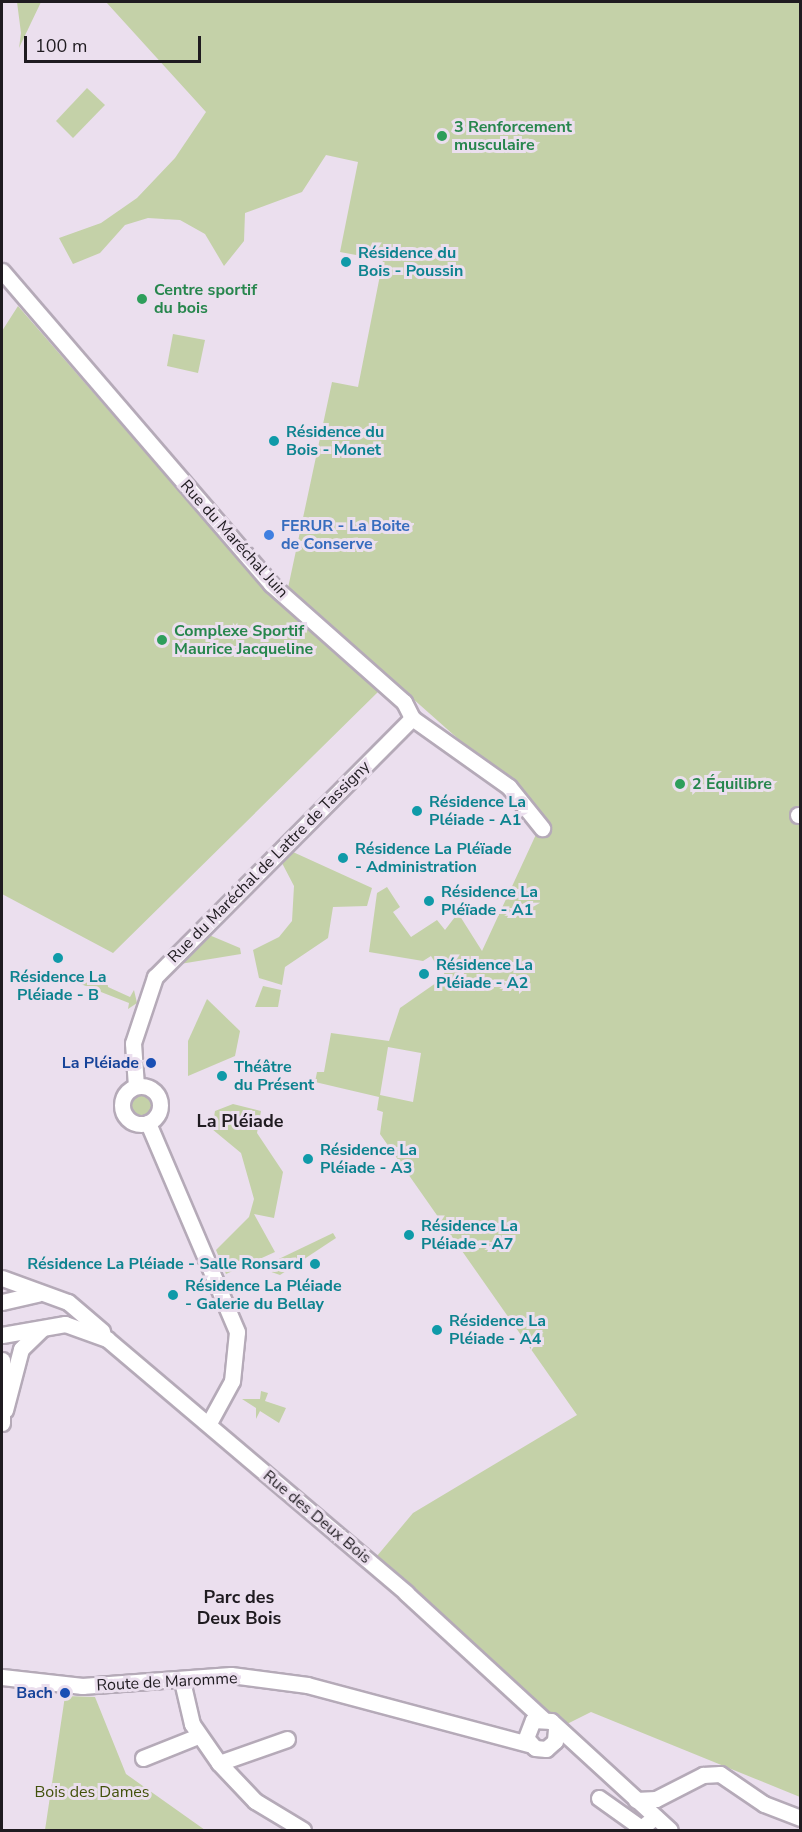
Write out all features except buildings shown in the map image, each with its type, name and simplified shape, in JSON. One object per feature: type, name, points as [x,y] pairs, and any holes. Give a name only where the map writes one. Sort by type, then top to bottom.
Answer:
[{"type":"street","name":"Rue du Maréchal Juin","points":[[2,271],[271,584],[404,702],[412,718],[509,787],[542,828]]},
{"type":"street","name":"Rue du Maréchal de Lattre de Tassigny","points":[[136,1086],[133,1043],[155,977],[412,718]]},
{"type":"street","points":[[136,1086],[148,1087],[159,1100],[157,1116],[148,1123],[129,1121],[122,1111],[122,1098],[136,1086]]},
{"type":"street","points":[[148,1123],[237,1332],[232,1381],[209,1423]]},
{"type":"street","name":"Rue des Deux Bois","points":[[2,1278],[72,1304],[107,1338],[209,1423],[522,1701],[532,1729]]},
{"type":"street","points":[[2,1302],[44,1293]]},
{"type":"street","points":[[3,1416],[21,1349],[46,1326]]},
{"type":"street","name":"Rue des Deux Bois","points":[[2,1335],[46,1326],[82,1326],[107,1338]]},
{"type":"street","points":[[2,1360],[3,1416]]},
{"type":"street","name":"Route de Maromme","points":[[2,1677],[82,1686],[182,1681],[231,1675],[307,1685],[504,1740],[532,1729]]},
{"type":"street","points":[[182,1681],[198,1736],[219,1763],[255,1801],[303,1830]]},
{"type":"street","points":[[532,1729],[556,1729],[670,1830]]},
{"type":"street","points":[[532,1729],[550,1747],[598,1766]]},
{"type":"street","points":[[550,1747],[556,1729]]},
{"type":"street","points":[[143,1758],[198,1736]]},
{"type":"street","points":[[219,1763],[287,1739]]},
{"type":"street","points":[[636,1800],[656,1799],[703,1775],[720,1774],[764,1804],[801,1818]]},
{"type":"street","points":[[599,1798],[641,1828],[655,1817]]},
{"type":"green space","points":[[17,2],[41,2],[19,48],[21,33]]},
{"type":"green space","points":[[106,2],[800,2],[800,1797],[591,1712],[563,1726],[377,1556],[413,1513],[577,1415],[380,1134],[383,1112],[377,1110],[379,1097],[315,1082],[317,1072],[324,1072],[331,1033],[389,1041],[400,1008],[446,976],[440,968],[443,961],[436,964],[431,956],[423,961],[369,952],[377,893],[387,887],[400,907],[393,912],[411,937],[437,920],[445,930],[458,913],[482,951],[539,828],[491,768],[288,588],[332,382],[358,387],[383,260],[340,252],[358,162],[326,155],[302,192],[245,213],[244,241],[224,266],[205,234],[180,220],[148,218],[125,225],[100,253],[73,264],[59,238],[101,223],[137,198],[175,158],[206,112]],"holes":[[[388,1047],[421,1053],[413,1102],[380,1095]]]},
{"type":"green space","points":[[87,88],[105,105],[73,138],[56,121]]},
{"type":"green space","name":"Complexe Sportif Maurice Jacqueline","points":[[18,306],[265,590],[381,689],[113,953],[2,894],[2,331]]},
{"type":"green space","points":[[173,334],[205,340],[198,373],[167,366]]},
{"type":"green space","points":[[293,852],[372,888],[367,906],[333,907],[328,938],[285,967],[282,985],[259,978],[253,950],[279,937],[292,921],[294,886],[282,863]]},
{"type":"green space","points":[[202,932],[240,948],[241,954],[180,964],[175,959]]},
{"type":"green space","points":[[78,973],[103,984],[107,978],[108,987],[130,997],[134,990],[137,1003],[128,1009],[129,1003],[73,981]]},
{"type":"green space","points":[[263,986],[281,990],[278,1007],[255,1007]]},
{"type":"green space","points":[[207,999],[240,1031],[235,1056],[188,1076],[188,1041]]},
{"type":"green space","points":[[140,1093],[148,1097],[152,1105],[148,1113],[140,1117],[132,1113],[128,1105],[132,1097]]},
{"type":"green space","points":[[233,1104],[261,1111],[257,1133],[283,1172],[274,1218],[254,1214],[275,1252],[226,1274],[216,1250],[249,1217],[254,1199],[241,1153],[212,1129],[215,1111]]},
{"type":"green space","points":[[333,1233],[336,1238],[280,1275],[260,1268]]},
{"type":"green space","points":[[261,1391],[268,1393],[265,1401],[286,1408],[279,1423],[260,1411],[256,1419],[256,1408],[242,1399],[260,1399]]},
{"type":"green space","name":"Bois des Dames","points":[[65,1696],[95,1697],[126,1774],[205,1830],[45,1830]]},
{"type":"place","name":"3 Renforcement musculaire","points":[[442,136]]},
{"type":"place","name":"Résidence du Bois - Poussin","points":[[346,262]]},
{"type":"place","name":"Centre sportif du bois","points":[[142,299]]},
{"type":"place","name":"Résidence du Bois - Monet","points":[[274,441]]},
{"type":"place","name":"FERUR - La Boite de Conserve","points":[[269,535]]},
{"type":"place","name":"Complexe Sportif Maurice Jacqueline","points":[[162,640]]},
{"type":"place","name":"2 Équilibre","points":[[680,784]]},
{"type":"place","name":"Résidence La Pléiade - A1","points":[[417,811]]},
{"type":"place","name":"Résidence La Pléïade - Administration","points":[[343,858]]},
{"type":"place","name":"Résidence La Pléïade - A1","points":[[429,901]]},
{"type":"place","name":"Résidence La Pléiade - B","points":[[58,958]]},
{"type":"place","name":"Résidence La Pléiade - A2","points":[[424,974]]},
{"type":"place","name":"La Pléiade","points":[[151,1063]]},
{"type":"place","name":"Théâtre du Présent","points":[[222,1076]]},
{"type":"place","name":"Résidence La Pléiade - A3","points":[[308,1159]]},
{"type":"place","name":"Résidence La Pléiade - A7","points":[[409,1235]]},
{"type":"place","name":"Résidence La Pléiade - Salle Ronsard","points":[[315,1264]]},
{"type":"place","name":"Résidence La Pléiade - Galerie du Bellay","points":[[173,1295]]},
{"type":"place","name":"Résidence La Pléiade - A4","points":[[437,1330]]},
{"type":"place","name":"Bach","points":[[65,1693]]},
{"type":"district","name":"La Pléiade","points":[[240,1121]]},
{"type":"district","name":"Parc des Deux Bois","points":[[239,1608]]}]
